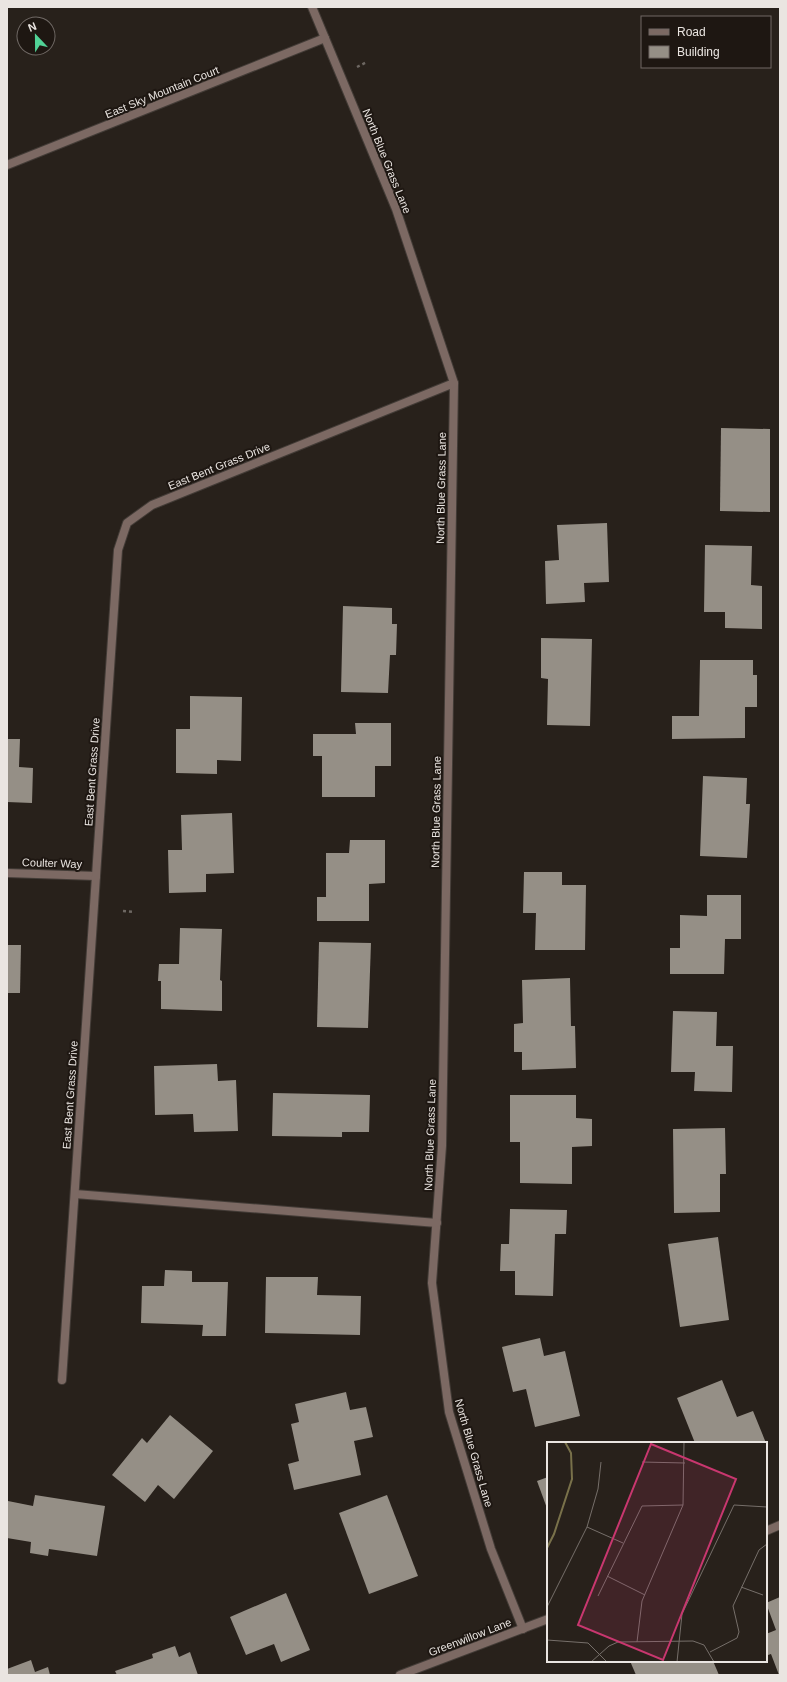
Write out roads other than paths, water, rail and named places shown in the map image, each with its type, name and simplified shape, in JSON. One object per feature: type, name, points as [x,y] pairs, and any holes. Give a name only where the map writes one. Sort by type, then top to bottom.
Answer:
[{"type":"street","name":"North Blue Grass Lane","points":[[312,7],[396,209],[454,383],[442,1146],[432,1282],[449,1412],[490,1549],[523,1629]]},
{"type":"street","name":"East Sky Mountain Court","points":[[7,165],[325,38]]},
{"type":"street","name":"East Bent Grass Drive","points":[[62,1380],[118,550],[127,523],[152,505],[454,383]]},
{"type":"street","name":"Coulter Way","points":[[7,873],[96,876]]},
{"type":"street","points":[[74,1194],[437,1223]]},
{"type":"street","points":[[767,1531],[780,1525]]},
{"type":"street","name":"Greenwillow Lane","points":[[400,1675],[547,1619]]}]
